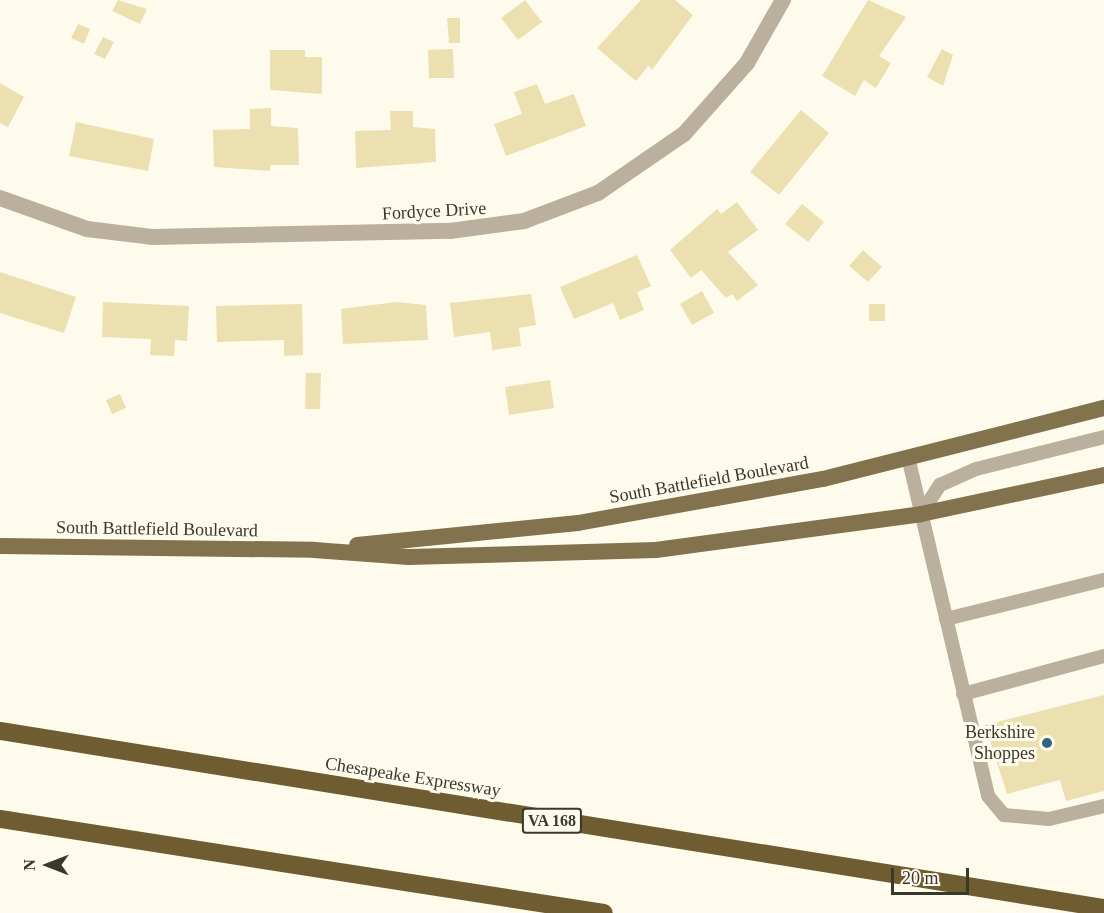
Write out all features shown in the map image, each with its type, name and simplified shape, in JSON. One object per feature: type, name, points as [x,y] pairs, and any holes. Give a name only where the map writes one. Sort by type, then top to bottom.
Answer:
[{"type":"highway","name":"Chesapeake Expressway","points":[[0,731],[1104,908]]},
{"type":"highway","points":[[0,819],[604,913]]},
{"type":"main road","name":"South Battlefield Boulevard","points":[[314,550],[578,524],[909,461],[1104,408]]},
{"type":"main road","name":"South Battlefield Boulevard","points":[[0,546],[314,550],[408,557],[656,550],[921,514],[1104,475]]},
{"type":"street","name":"Fordyce Drive","points":[[0,198],[87,229],[152,237],[450,231],[524,221],[598,193],[684,134],[747,63],[783,0]]},
{"type":"lane","points":[[921,514],[940,486],[976,470],[1104,437]]},
{"type":"lane","points":[[909,461],[988,796],[1004,815],[1050,819],[1104,806]]},
{"type":"lane","points":[[946,619],[1104,580]]},
{"type":"lane","points":[[963,694],[1104,656]]},
{"type":"building","points":[[118,0],[147,9],[140,24],[112,11]]},
{"type":"building","points":[[525,0],[542,22],[518,40],[501,18]]},
{"type":"building","points":[[641,0],[675,0],[693,15],[652,70],[648,66],[636,81],[597,48]]},
{"type":"building","points":[[868,0],[906,17],[879,56],[891,63],[876,88],[864,80],[855,96],[822,76]]},
{"type":"building","points":[[447,18],[460,18],[460,43],[449,43]]},
{"type":"building","points":[[78,24],[90,29],[84,44],[71,38]]},
{"type":"building","points":[[103,37],[114,42],[105,59],[94,54]]},
{"type":"building","points":[[453,49],[454,78],[429,78],[428,50]]},
{"type":"building","points":[[942,49],[953,55],[943,86],[927,77]]},
{"type":"building","points":[[270,50],[305,50],[305,57],[322,57],[322,94],[270,90]]},
{"type":"building","points":[[0,83],[24,97],[8,127],[0,123]]},
{"type":"building","points":[[537,84],[545,104],[574,94],[586,126],[506,156],[494,124],[522,114],[514,92]]},
{"type":"building","points":[[271,108],[271,126],[298,128],[299,165],[270,165],[270,171],[214,167],[213,130],[250,129],[250,109]]},
{"type":"building","points":[[801,110],[829,133],[779,195],[750,172]]},
{"type":"building","points":[[390,111],[413,111],[413,127],[435,129],[436,162],[356,168],[355,131],[391,130]]},
{"type":"building","points":[[76,122],[154,139],[148,171],[69,156]]},
{"type":"building","points":[[737,202],[758,230],[728,252],[758,285],[737,301],[732,294],[726,298],[701,270],[691,278],[670,250],[717,209],[721,214]]},
{"type":"building","points":[[802,204],[824,222],[808,242],[785,224]]},
{"type":"building","points":[[863,250],[882,267],[868,282],[849,266]]},
{"type":"building","points":[[637,255],[651,286],[637,292],[644,310],[620,320],[613,303],[574,319],[560,287]]},
{"type":"building","points":[[0,272],[76,297],[64,333],[0,313]]},
{"type":"building","points":[[702,291],[714,313],[692,325],[680,304]]},
{"type":"building","points":[[531,294],[536,325],[519,328],[521,346],[492,350],[490,332],[454,337],[450,303]]},
{"type":"building","points":[[103,302],[189,306],[187,341],[175,340],[174,356],[150,355],[151,339],[102,337]]},
{"type":"building","points":[[396,302],[426,305],[428,340],[343,344],[341,309]]},
{"type":"building","points":[[302,304],[303,355],[284,356],[284,340],[217,342],[216,306]]},
{"type":"building","points":[[869,304],[885,304],[885,321],[869,321]]},
{"type":"building","points":[[306,373],[321,373],[320,409],[305,409]]},
{"type":"building","points":[[550,380],[554,408],[509,415],[505,387]]},
{"type":"building","points":[[120,394],[126,408],[112,414],[106,400]]},
{"type":"building","name":"Berkshire Shoppes","points":[[1104,695],[1104,791],[1066,801],[1060,780],[1007,794],[985,725]]},
{"type":"place","name":"Berkshire Shoppes","points":[[1047,743]]}]
